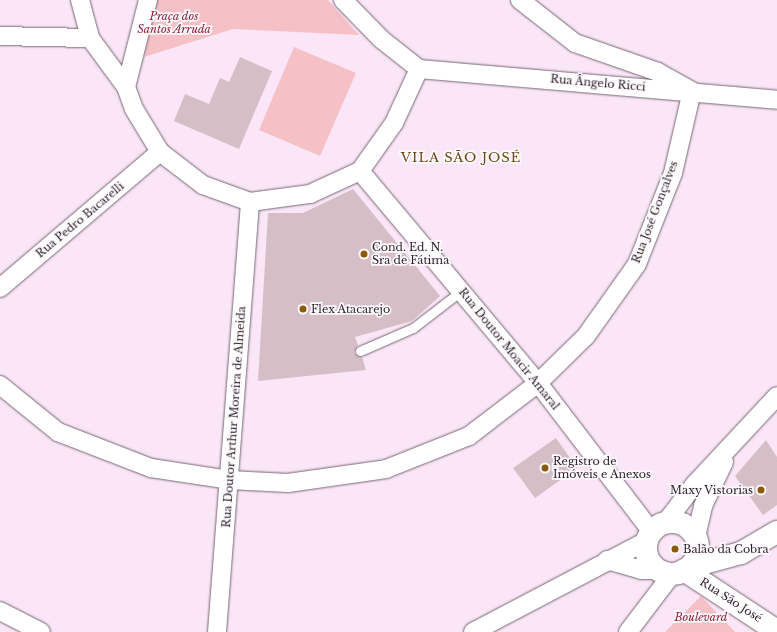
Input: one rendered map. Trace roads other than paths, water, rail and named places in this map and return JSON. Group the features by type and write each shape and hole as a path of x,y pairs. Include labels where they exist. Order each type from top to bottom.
{"street":[{"path":"80,0 90,38 126,87 134,109 160,152 203,186 250,202 310,194 360,171 394,122 419,69 381,39 343,0"},
{"path":"126,87 148,0"},
{"path":"520,0 575,43 658,72 692,91"},
{"path":"0,36 90,38"},
{"name":"Rua Ângelo Ricci","path":"419,69 692,91 777,100"},
{"name":"Rua José Gonçalves","path":"0,385 58,432 151,468 229,480 288,483 386,469 469,436 538,383 586,336 637,264 673,173 692,91"},
{"name":"Rua Pedro Bacarelli","path":"0,288 160,152"},
{"name":"Rua Doutor Moacir Amaral","path":"360,171 538,383 655,531"},
{"name":"Rua Doutor Arthur Moreira de Almeida","path":"217,632 250,202"},
{"path":"473,632 607,560 655,531 777,396"},
{"path":"628,632 677,570 697,541 703,506 735,441"},
{"path":"697,541 737,541 777,515"},
{"path":"655,531 684,524 697,541"},
{"path":"655,531 648,557 677,570"},
{"path":"607,560 641,570 677,570 741,553 777,532"},
{"name":"Rua São José","path":"677,570 714,588 777,631"},
{"path":"0,611 42,632"}],"lane":[{"path":"360,351 414,328 461,291"}],"place":[{"name":"Cond. Ed. N. Sra de Fátima","path":"364,254"},
{"name":"Flex Atacarejo","path":"303,309"},
{"name":"Registro de Imóveis e Anexos","path":"545,468"},
{"name":"Maxy Vistorias","path":"761,490"},
{"name":"Balão da Cobra","path":"675,549"}],"district":[{"name":"VILA SÃO JOSÉ","path":"461,158"}],"park label":[{"name":"Praça dos Santos Arruda","path":"174,23"},
{"name":"Boulevard","path":"701,617"}]}
